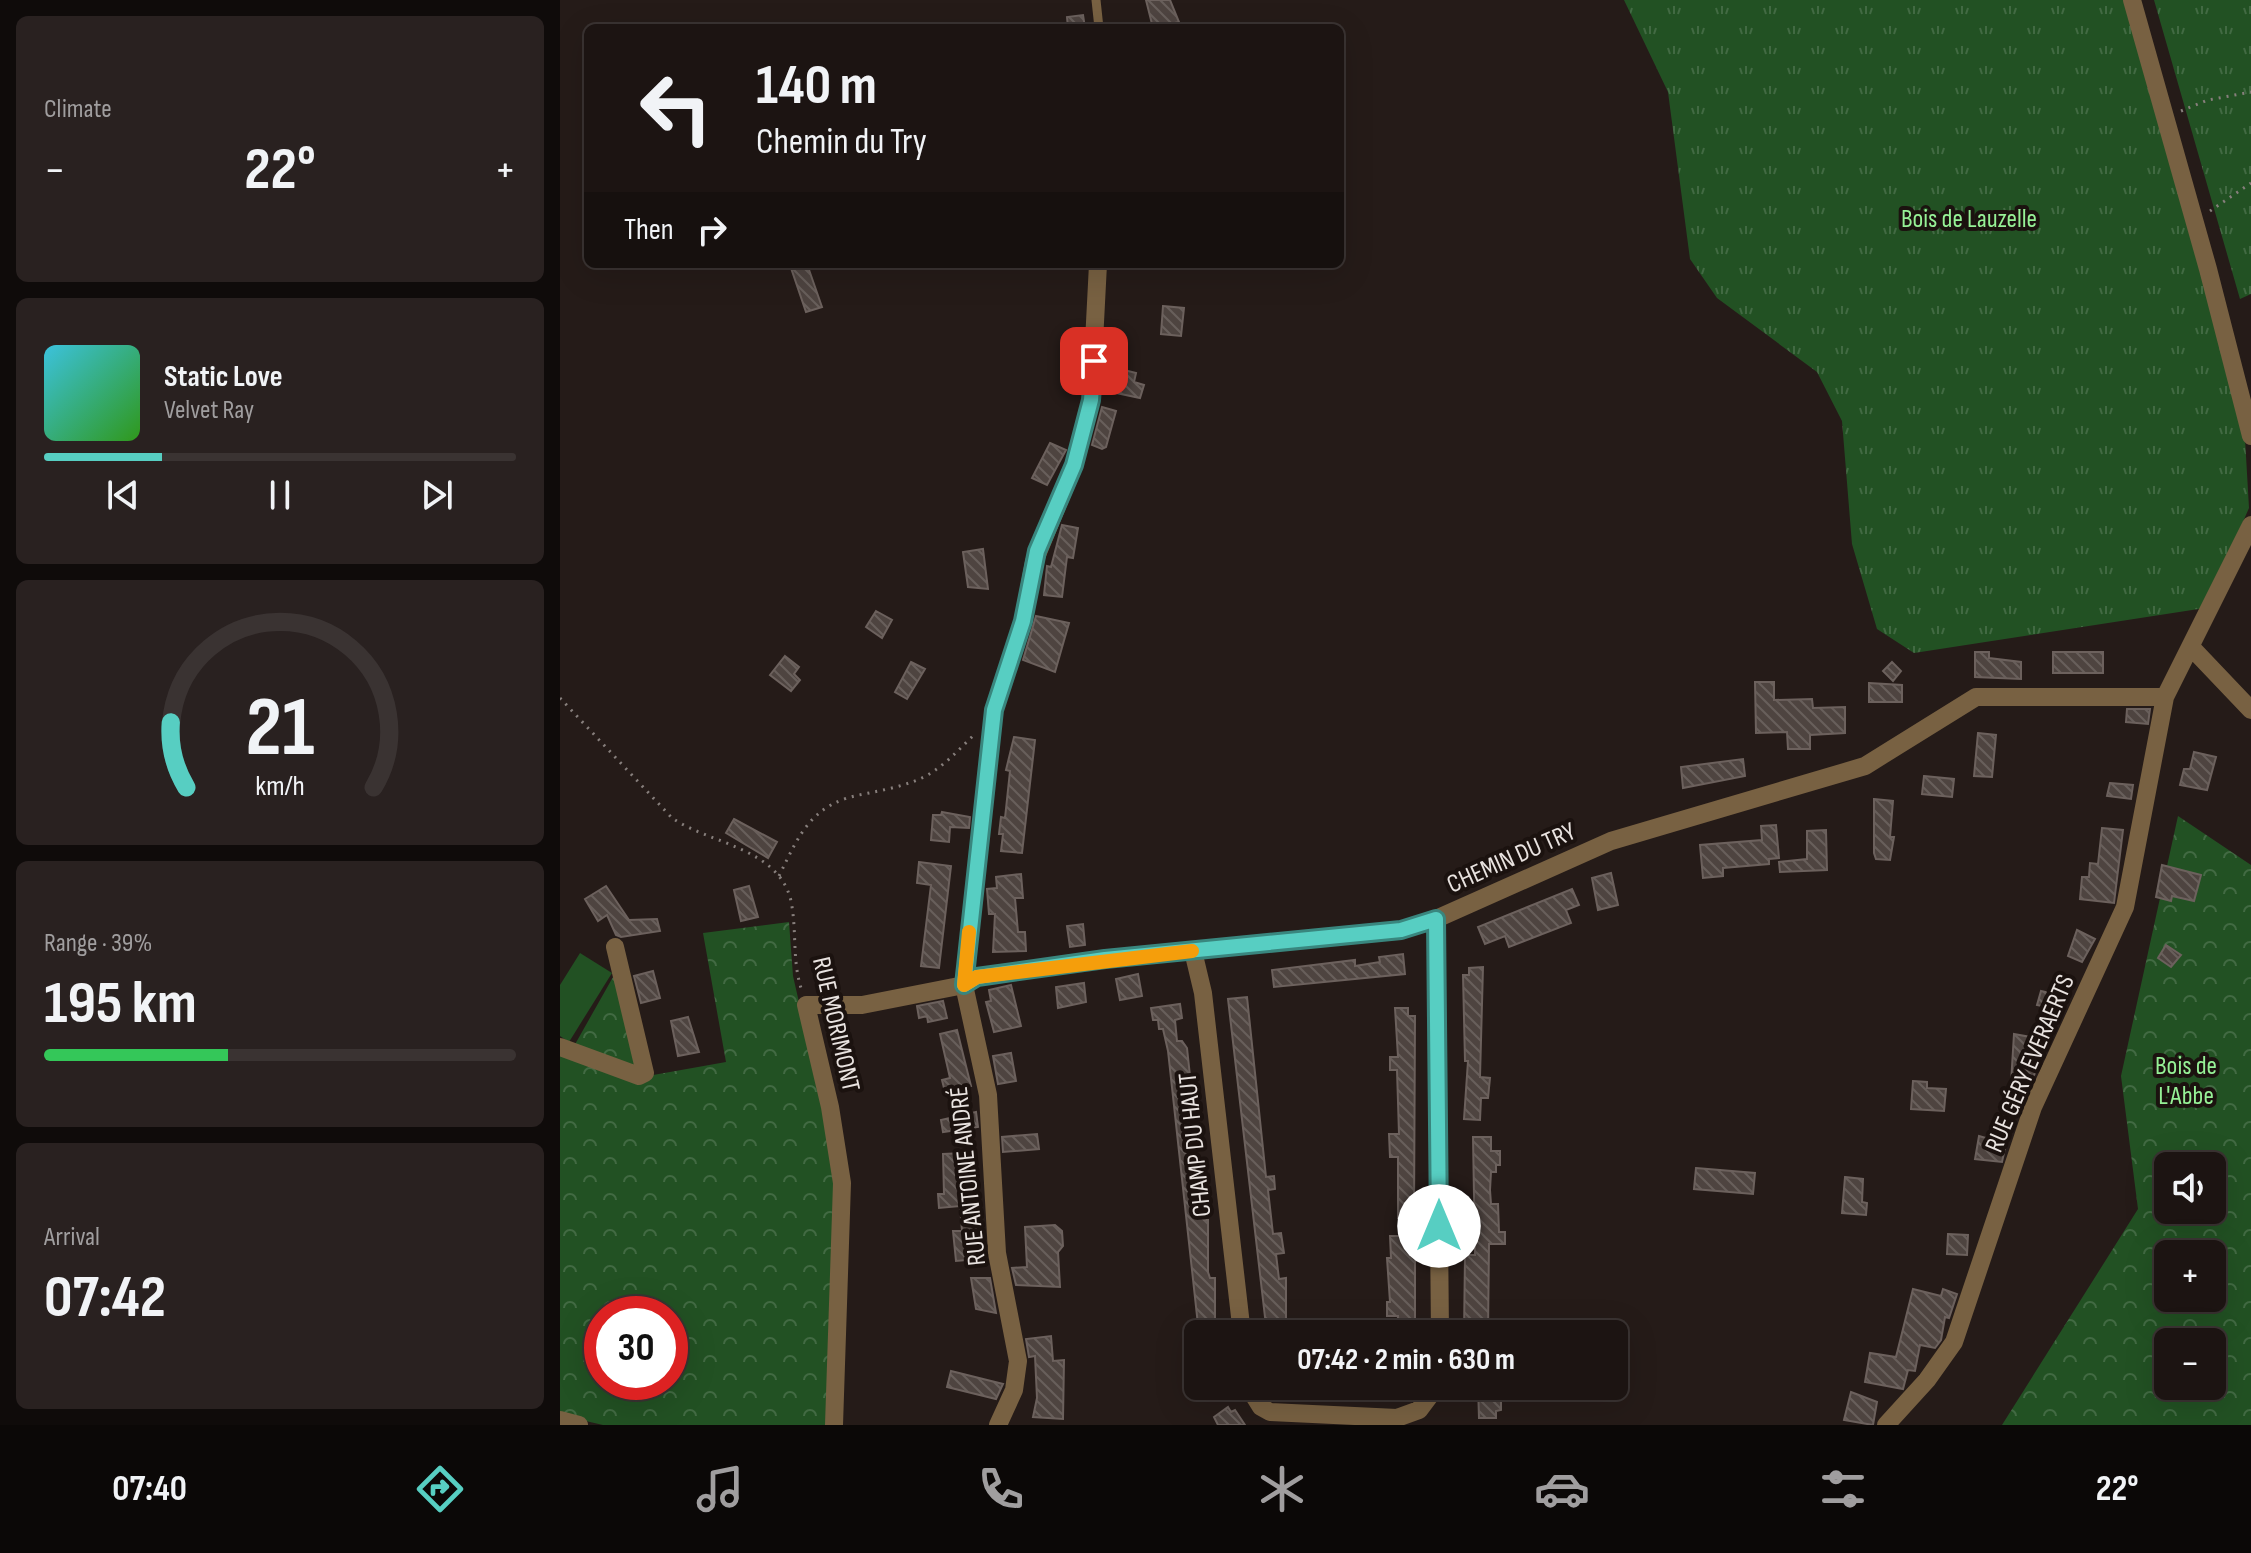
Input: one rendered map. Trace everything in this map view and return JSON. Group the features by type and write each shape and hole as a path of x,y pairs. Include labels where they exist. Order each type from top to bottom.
{"street":[{"path":"2132,0 2251,436"},
{"name":"RUE ANTOINE ANDRÉ","path":"998,1425 1014,1390 1018,1361 997,1253 988,1095 964,985 994,710 1023,621 1034,562 1074,465 1091,400 1098,268"},
{"name":"RUE GÉRY EVERAERTS","path":"1886,1425 1937,1368 1954,1342 2033,1107 2121,917 2165,697 2251,525"},
{"path":"2191,647 2251,710"},
{"name":"CHEMIN DU TRY","path":"806,1005 862,1005 964,985 977,977 1401,930 1436,919 1611,841 1865,766 1976,697 2165,697"},
{"path":"1436,919 1440,1320"},
{"path":"560,1047 639,1076 645,1073 615,947"},
{"name":"CHAMP DU HAUT","path":"1193,951 1203,993 1240,1320"},
{"name":"RUE MORIMONT","path":"806,1005 830,1107 842,1183 834,1425"},
{"path":"1257,1400 1270,1412 1397,1418 1419,1410 1426,1400"},
{"path":"560,1420 579,1425"}],"lane":[{"path":"1096,0 1099,24"}],"path":[{"path":"2165,117 2208,100 2251,92"},
{"path":"2209,212 2217,203 2251,183"},
{"path":"560,698 672,818 696,832 740,849 771,867 779,876 801,832 823,809 849,797 925,776 955,755 980,729 993,729"},
{"name":"RUE MORIMONT","path":"779,876 791,901 794,963 806,1005"}],"green space":[{"name":"Bois de Lauzelle","path":"1624,0 2132,0 2243,404 2249,508 2205,608 1914,653 1877,629 1852,544 1842,421 1817,372 1717,298 1690,259 1668,92"},
{"path":"2154,0 2251,0 2251,294 2240,299"},
{"name":"Bois de L'Abbe","path":"2178,816 2251,865 2251,1425 2002,1425 2138,1209 2121,1076"},
{"path":"789,922 793,976 834,1156 828,1425 603,1425 560,1415 560,1052 569,1055 617,970 642,1077 726,1062 703,933"},
{"path":"580,953 612,973 569,1042 560,1036 560,985"}],"building":[{"path":"1146,0 1170,0 1179,22 1152,24"},
{"path":"1083,15 1084,24 1068,24 1067,17"},
{"path":"791,268 808,268 822,307 806,312"},
{"path":"1163,306 1184,308 1181,336 1161,334"},
{"path":"1116,368 1136,373 1134,382 1144,385 1140,398 1116,393 1118,386 1113,385"},
{"path":"1102,407 1116,411 1106,447 1102,449 1092,445"},
{"path":"1050,443 1066,450 1047,485 1032,478"},
{"path":"1062,525 1078,528 1073,558 1067,557 1062,597 1044,595 1047,566 1051,567"},
{"path":"983,549 988,589 968,587 963,552"},
{"path":"876,611 892,620 882,638 866,627"},
{"path":"1036,616 1069,623 1055,672 1023,660"},
{"path":"1975,652 1989,652 1989,658 2021,662 2021,679 1975,677"},
{"path":"2053,652 2103,652 2103,673 2053,673"},
{"path":"785,656 799,667 794,674 800,680 791,691 770,675"},
{"path":"911,662 925,669 907,699 895,692"},
{"path":"1892,662 1901,671 1893,681 1883,671"},
{"path":"1755,682 1774,682 1774,700 1812,699 1813,708 1845,707 1845,733 1810,735 1810,749 1788,749 1787,732 1756,733"},
{"path":"1869,683 1902,685 1902,702 1869,702"},
{"path":"2127,709 2150,709 2148,724 2126,722"},
{"path":"1978,733 1996,735 1992,777 1974,776"},
{"path":"1014,737 1035,740 1022,853 1001,851 1003,834 999,834 1001,817 1005,818 1010,771 1006,770"},
{"path":"2194,752 2216,757 2207,790 2180,785 2184,769 2190,769"},
{"path":"1743,759 1745,776 1683,788 1681,767"},
{"path":"1924,776 1954,779 1952,797 1922,794"},
{"path":"2110,783 2133,785 2131,799 2107,796"},
{"path":"1874,799 1893,801 1890,837 1894,837 1890,860 1876,859 1874,853"},
{"path":"942,812 970,817 969,828 950,827 949,842 931,840 933,815 941,815"},
{"path":"734,819 777,842 768,858 726,833"},
{"path":"1776,825 1779,858 1769,859 1769,864 1723,868 1723,876 1703,878 1700,845 1762,840 1761,826"},
{"path":"2102,828 2123,830 2114,903 2080,899 2082,877 2089,877 2090,863 2098,864"},
{"path":"1826,830 1827,870 1780,872 1779,862 1807,859 1807,831"},
{"path":"919,862 951,866 939,968 921,966 931,885 917,883"},
{"path":"2162,865 2201,875 2194,901 2172,896 2171,901 2156,897"},
{"path":"1611,873 1618,905 1598,910 1592,878"},
{"path":"1021,874 1023,898 1015,898 1018,932 1025,932 1026,951 993,952 995,914 989,914 987,889 997,888 996,877"},
{"path":"606,886 629,920 657,919 660,931 621,937 616,935 607,915 598,921 585,899"},
{"path":"749,886 758,917 741,921 734,890"},
{"path":"1572,889 1579,905 1566,910 1571,923 1509,947 1505,936 1485,944 1478,927"},
{"path":"1083,924 1085,945 1070,947 1067,926"},
{"path":"2077,930 2095,939 2082,962 2068,956"},
{"path":"2166,945 2181,955 2171,967 2158,958"},
{"path":"1403,954 1405,974 1274,987 1272,970 1355,960 1355,966 1380,962 1379,957"},
{"path":"1483,967 1480,1077 1490,1078 1488,1098 1481,1098 1480,1120 1464,1119 1468,1061 1465,1061 1463,975 1469,975 1469,968"},
{"path":"653,971 660,998 641,1003 634,976"},
{"path":"1138,974 1142,996 1120,1000 1116,979"},
{"path":"1084,983 1086,1002 1058,1008 1056,987"},
{"path":"1011,985 1021,1026 994,1032 986,1002 991,1001 989,990"},
{"path":"2041,991 2059,995 2056,1009 2037,1005"},
{"path":"1247,997 1266,1177 1274,1176 1275,1189 1268,1190 1273,1234 1281,1233 1284,1253 1276,1254 1279,1279 1286,1278 1286,1320 1265,1320 1228,999"},
{"path":"943,1001 947,1018 928,1022 927,1016 919,1018 917,1006"},
{"path":"1180,1004 1182,1018 1175,1020 1177,1041 1182,1041 1187,1048 1190,1076 1186,1076 1195,1117 1194,1155 1197,1161 1201,1161 1201,1214 1204,1220 1208,1220 1208,1272 1210,1278 1215,1278 1215,1320 1197,1320 1168,1051 1163,1029 1159,1029 1158,1020 1153,1020 1151,1008"},
{"path":"1395,1008 1408,1008 1408,1016 1415,1016 1414,1217 1398,1218 1398,1157 1390,1157 1389,1134 1399,1134 1397,1070 1390,1070 1390,1057 1398,1057"},
{"path":"688,1017 699,1052 678,1056 671,1021"},
{"path":"957,1030 971,1086 945,1092 942,1080 950,1078 940,1034"},
{"path":"2014,1034 2036,1038 2030,1069 2036,1070 2030,1086 2011,1083"},
{"path":"1011,1053 1016,1081 998,1084 993,1056"},
{"path":"1913,1081 1927,1082 1927,1088 1946,1089 1944,1111 1911,1109"},
{"path":"976,1112 978,1127 943,1132 941,1120"},
{"path":"1037,1134 1039,1149 1003,1152 1002,1137"},
{"path":"1979,1136 2006,1144 2002,1162 1975,1159"},
{"path":"1473,1137 1491,1137 1491,1151 1500,1151 1500,1165 1496,1165 1496,1172 1491,1172 1491,1204 1498,1204 1499,1232 1505,1232 1505,1244 1489,1244 1488,1320 1464,1320 1465,1255 1475,1255"},
{"path":"964,1153 965,1192 973,1191 978,1259 956,1261 953,1231 962,1231 960,1206 939,1208 938,1194 944,1194 943,1154"},
{"path":"1696,1168 1755,1173 1753,1194 1694,1189"},
{"path":"1845,1177 1863,1179 1862,1202 1867,1203 1866,1215 1842,1213"},
{"path":"1055,1225 1062,1231 1063,1246 1058,1252 1060,1287 1016,1285 1012,1268 1027,1267 1025,1227"},
{"path":"1948,1234 1968,1235 1967,1255 1947,1254"},
{"path":"1390,1236 1408,1236 1408,1244 1415,1244 1415,1320 1398,1320 1398,1316 1387,1316 1387,1302 1390,1302 1387,1258 1391,1258"},
{"path":"971,1278 990,1278 996,1313 976,1309"},
{"path":"1913,1289 1941,1296 1943,1289 1957,1294 1949,1318 1945,1317 1941,1340 1935,1348 1920,1345 1915,1371 1908,1370 1903,1389 1865,1382 1870,1353 1896,1357"},
{"path":"1051,1336 1053,1361 1064,1360 1063,1419 1033,1417 1037,1398 1035,1356 1029,1357 1026,1339"},
{"path":"951,1371 1003,1384 996,1399 947,1387"},
{"path":"1851,1392 1877,1402 1873,1425 1844,1420"},
{"path":"1478,1400 1501,1400 1501,1410 1496,1411 1496,1418 1479,1418"},
{"path":"1228,1407 1231,1412 1235,1410 1245,1425 1218,1425 1214,1417"}],"slow traffic":[{"path":"969,932 964,985 977,977 1105,959 1192,951"}],"route":[{"path":"1094,361 1091,400 1074,465 1037,551 1023,621 994,710 964,985 977,977 1105,959 1401,930 1436,919 1439,1226"}]}
